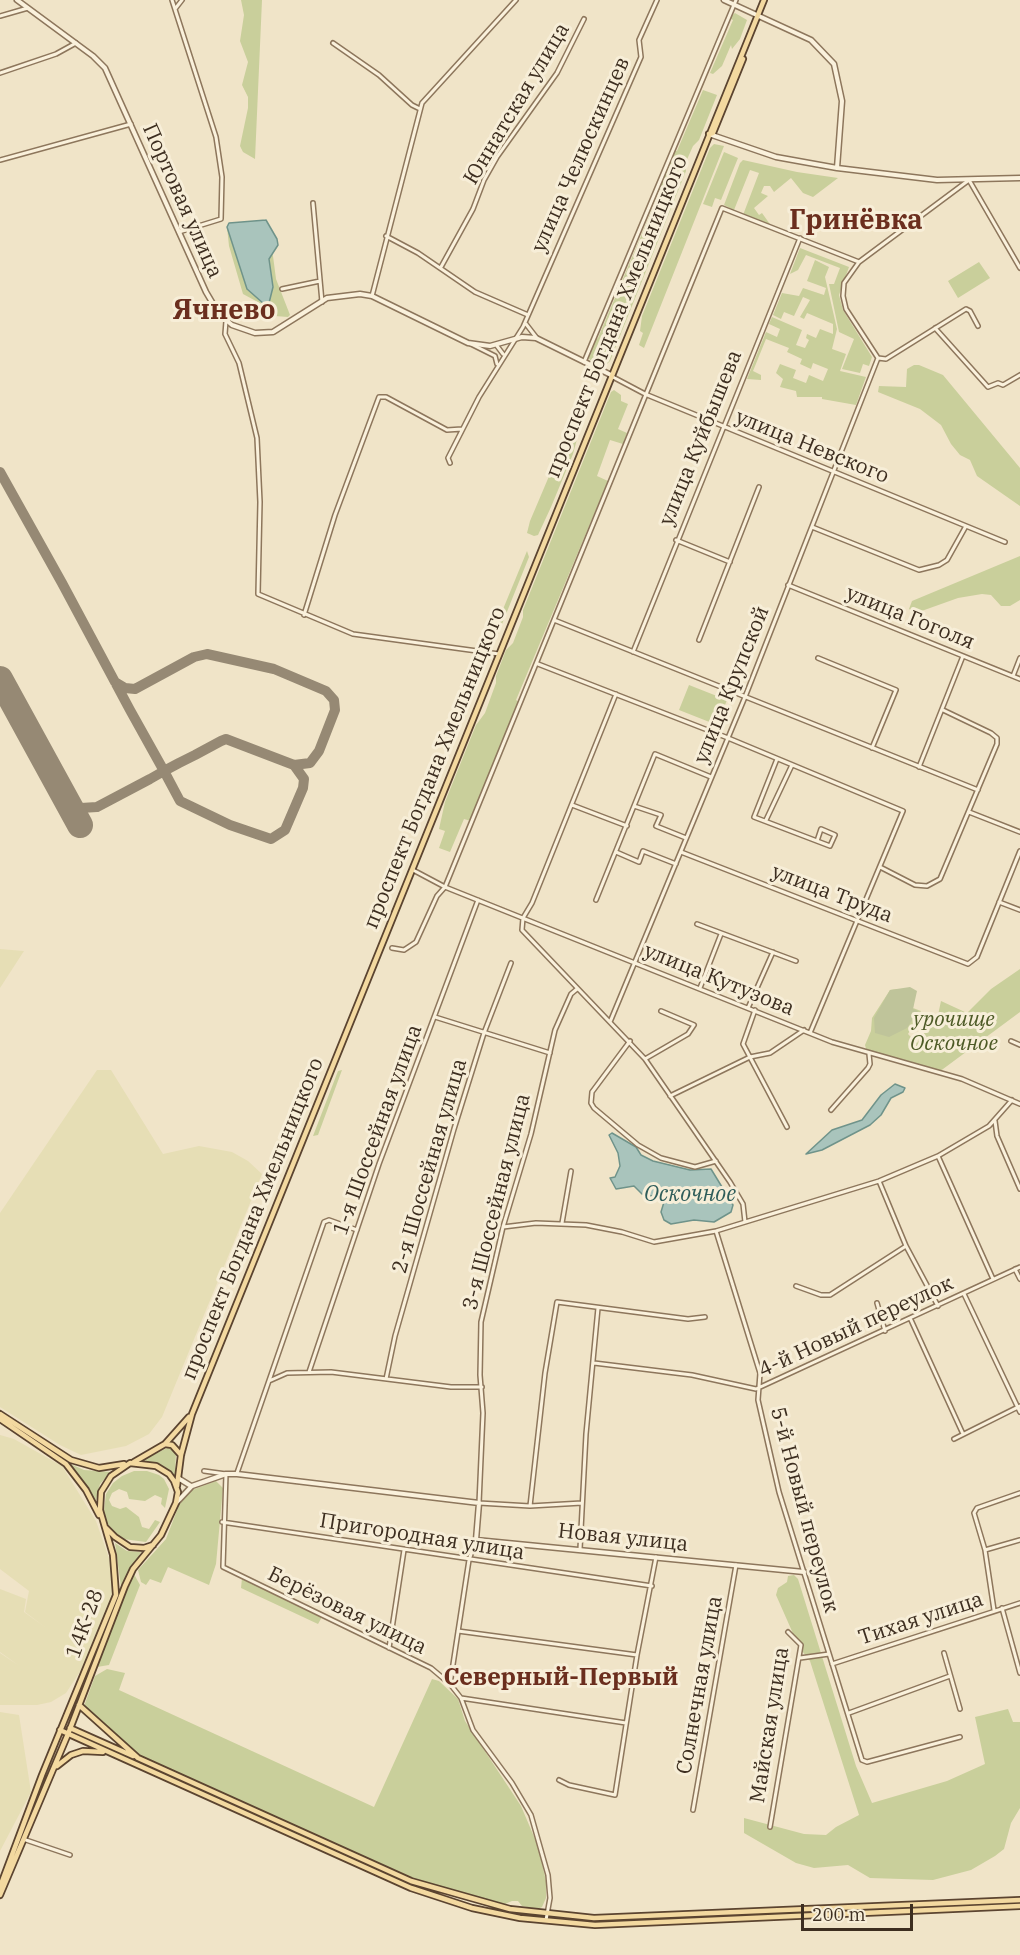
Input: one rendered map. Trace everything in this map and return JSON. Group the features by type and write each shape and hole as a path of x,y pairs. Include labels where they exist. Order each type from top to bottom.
{"main road":[{"name":"проспект Богдана Хмельницкого","path":"178,1478 181,1455 192,1414 764,0"},
{"path":"0,1413 71,1460 88,1466 104,1467 132,1462 163,1469 177,1486"},
{"name":"проспект Богдана Хмельницкого","path":"132,1462 165,1444 192,1414"},
{"path":"0,1419 66,1464 86,1490 102,1522 111,1534 126,1545 139,1548 154,1544 167,1526 176,1503 178,1478"},
{"path":"165,1444 172,1445 181,1455"},
{"path":"102,1522 99,1504 104,1486 114,1473 132,1462"},
{"name":"14К-28","path":"0,1887 61,1727 117,1595 113,1555 102,1522"},
{"name":"14К-28","path":"0,1895 69,1731 125,1586 133,1569 154,1544"},
{"path":"79,1706 138,1758"},
{"path":"61,1727 411,1888 472,1908 545,1922 595,1925 1020,1906"},
{"path":"69,1731 138,1758 411,1881 510,1909 594,1918 1020,1900"},
{"path":"52,1771 61,1761 82,1751 96,1750 132,1761"}],"street":[{"name":"Портовая улица","path":"17,0 76,43 105,68 177,232 206,292 226,321 225,334 239,363 257,438 260,502 258,594 304,615"},
{"path":"172,0 222,162 223,215 219,221 177,232"},
{"path":"174,9 182,0"},
{"path":"372,296 420,109 516,0"},
{"name":"улица Челюскинцев","path":"497,366 528,315 642,54 639,40 657,0"},
{"path":"724,0 735,2 811,40 834,64 842,101 837,168"},
{"path":"584,362 735,2"},
{"path":"0,16 28,8"},
{"name":"Юннатская улица","path":"441,267 469,218 484,180 497,157 557,73 584,19"},
{"path":"0,74 56,54 76,43"},
{"path":"333,43 380,75 412,105 420,109"},
{"path":"0,160 131,124"},
{"path":"709,134 776,157 837,168 937,180 1020,178"},
{"path":"969,180 859,262 844,283 843,296 846,309 878,358 886,359 966,309 970,311 978,326"},
{"path":"969,180 1020,268"},
{"path":"313,203 322,302"},
{"path":"392,948 404,950 416,942 437,896 445,887 538,664 645,394 722,208 859,262"},
{"path":"386,236 441,267 475,292 528,315"},
{"name":"улица Куйбышева","path":"633,652 676,540 800,238"},
{"path":"282,288 320,281"},
{"path":"226,321 247,332 273,332 322,302 346,294 372,296 495,356 497,366 448,458 450,463"},
{"path":"524,324 536,338 611,375"},
{"path":"524,324 526,336"},
{"path":"935,328 988,387 998,383 1003,385 1020,375"},
{"path":"468,343 497,346 526,336 536,338"},
{"path":"497,346 504,355"},
{"name":"улица Крупской","path":"610,1022 745,697 878,358"},
{"name":"улица Невского","path":"611,375 645,394 1005,542"},
{"path":"463,428 453,432 447,430 386,397 379,397 338,506 304,615 353,634 499,654"},
{"path":"699,640 759,487"},
{"path":"812,527 919,570 939,565 947,560 966,526"},
{"path":"676,540 730,562"},
{"name":"улица Гоголя","path":"788,585 1020,679"},
{"path":"554,620 978,790"},
{"path":"919,767 963,656"},
{"path":"818,658 896,690 872,748"},
{"path":"1013,676 1020,658"},
{"path":"538,664 728,738 903,811 810,1033"},
{"path":"616,694 532,903 523,918 522,930 526,938 630,1041 645,1059 743,1203 745,1222"},
{"path":"880,867 915,885 934,884 945,874 997,738 943,710"},
{"path":"596,900 655,754 711,777"},
{"path":"777,759 754,817 766,821 816,841 830,846 835,835 821,829 816,841"},
{"path":"766,821 792,765"},
{"path":"572,805 627,826"},
{"path":"634,806 661,815 656,826 686,838"},
{"path":"969,812 1020,832"},
{"path":"1020,851 999,902 1020,910"},
{"path":"616,852 639,862 643,852 676,864"},
{"name":"улица Труда","path":"681,852 965,964 972,963 977,957 999,902"},
{"name":"улица Кутузова","path":"411,870 445,887 810,1033 869,1053 962,1079 1020,1104"},
{"name":"1-я Шоссейная улица","path":"309,1372 357,1230 478,900"},
{"path":"697,924 796,961"},
{"path":"700,988 722,933"},
{"path":"748,1008 773,952"},
{"name":"2-я Шоссейная улица","path":"386,1379 388,1362 433,1202 484,1033 511,963"},
{"name":"3-я Шоссейная улица","path":"479,1503 481,1323 502,1227 531,1134 550,1053 562,1013 577,988"},
{"path":"755,1010 743,1044 787,1127"},
{"path":"645,1059 688,1034 694,1025 661,1011"},
{"path":"435,1017 550,1053"},
{"path":"670,1096 750,1057 770,1053 804,1030"},
{"path":"630,1041 592,1092 591,1103 594,1108 638,1145 661,1158 695,1167 716,1161"},
{"path":"1011,1041 1020,1045"},
{"path":"831,1110 870,1064 869,1053"},
{"path":"502,1227 511,1224 562,1223 611,1229 654,1242 716,1231 879,1181 938,1156 995,1121 1012,1100"},
{"path":"995,1121 997,1136 1020,1189"},
{"path":"938,1156 993,1279"},
{"path":"562,1223 571,1171"},
{"path":"879,1181 906,1246 938,1306"},
{"path":"237,1474 324,1222 329,1220 357,1230"},
{"name":"5-й Новый переулок","path":"716,1231 760,1373 758,1400 767,1449 864,1762 960,1737"},
{"path":"796,1286 821,1295 830,1295 906,1246"},
{"name":"4-й Новый переулок","path":"594,1363 692,1375 752,1390 911,1320 1020,1267"},
{"path":"1015,1269 1020,1279"},
{"path":"964,1294 1020,1412"},
{"path":"530,1506 555,1304 561,1301 688,1319 705,1317"},
{"path":"877,1303 885,1331"},
{"path":"580,1549 598,1308"},
{"path":"911,1320 963,1434"},
{"path":"268,1382 280,1375 309,1372 451,1387 482,1387"},
{"path":"954,1438 1019,1406"},
{"path":"204,1472 226,1474 222,1522"},
{"name":"Новая улица","path":"176,1503 192,1486 226,1474 237,1474 479,1503 530,1506 582,1503"},
{"path":"178,1478 192,1486"},
{"path":"994,1610 985,1550 975,1514 977,1508 1020,1493"},
{"path":"450,1684 469,1560 476,1540 479,1503"},
{"name":"Пригородная улица","path":"222,1522 652,1586"},
{"name":"Берёзовая улица","path":"222,1522 222,1567 431,1668 450,1684 460,1698 473,1730 512,1783 531,1815 548,1875 550,1894 545,1922"},
{"name":"Новая улица","path":"476,1540 804,1572"},
{"path":"985,1550 1020,1540"},
{"path":"389,1648 404,1550"},
{"path":"559,1780 570,1785 615,1795 637,1655 657,1557"},
{"name":"Солнечная улица","path":"693,1810 736,1565"},
{"name":"Тихая улица","path":"832,1664 1020,1603"},
{"path":"1002,1608 1020,1671"},
{"path":"458,1631 637,1655"},
{"name":"Майская улица","path":"770,1827 800,1658 800,1641 788,1632"},
{"path":"944,1653 960,1709"},
{"path":"800,1658 829,1654"},
{"path":"849,1713 950,1676"},
{"path":"460,1698 626,1723"},
{"path":"26,1840 70,1855"}],"shaded area":[{"path":"0,949 24,951 0,988"},
{"path":"97,1070 111,1070 163,1154 199,1146 232,1152 248,1161 262,1174 162,1417 149,1434 126,1446 81,1455 60,1445 0,1407 0,1213"},
{"path":"0,1435 14,1439 62,1466 96,1521 110,1561 113,1592 108,1612 87,1661 66,1693 51,1702 37,1705 0,1705 0,1653 18,1665 0,1652 0,1589 26,1599 24,1612 45,1627 25,1612 29,1591 0,1569"},
{"path":"0,1712 19,1715 31,1792 0,1851"}],"green space":[{"path":"241,0 262,0 255,159 243,152 240,146 248,108 248,97 242,85 248,62 240,41 244,15"},
{"path":"735,13 747,20 740,39 732,49 731,45 722,66 713,74 710,73 733,20 729,18"},
{"path":"703,90 717,95 699,140 693,146 685,164 686,171 610,361 604,367 595,364 587,357 594,340 598,338 660,191 658,188 674,150 677,151"},
{"path":"714,144 724,146 644,348 639,345 643,333 640,331 642,316 710,148"},
{"path":"724,152 738,158 721,200 715,198 712,207 703,204"},
{"path":"743,160 838,178 813,197 803,193 791,178 774,192 770,186 764,186 761,193 768,196 754,208 759,215 762,213 772,227 743,215 759,173 750,170 734,210 724,205"},
{"path":"227,227 247,289 264,302 273,287 269,259 272,253 276,279 290,315 288,317 275,316 267,307 243,294 229,246"},
{"path":"800,248 849,267 839,295 843,310 872,357 869,366 863,364 860,373 842,369 854,339 839,332 829,284 834,284 840,268 806,255 798,270 790,274"},
{"path":"815,260 829,267 825,277 837,329 832,349 846,354 840,371 866,377 856,405 822,399 822,397 797,397 796,391 780,387 783,379 776,373 780,364 796,370 793,378 806,383 809,375 823,381 828,369 813,363 811,369 800,364 802,359 787,352 789,348 766,339 753,371 761,375 761,380 747,379 766,332 777,337 780,329 769,324 772,317 802,330 796,345 805,348 809,340 806,338 807,334 816,338 820,329 833,334 833,324 807,313 804,319 800,317 810,300 803,297 794,316 784,312 781,319 773,315 782,293 799,296 803,288 824,295 826,288 807,281"},
{"path":"979,262 990,278 958,298 948,281"},
{"path":"914,365 943,375 1020,468 1020,506 977,476 970,460 960,455 941,425 920,409 878,392 879,386 906,387 907,369"},
{"path":"614,390 621,395 621,401 628,404 618,429 627,433 623,444 610,440 597,476 608,481 516,700 519,702 471,821 464,819 450,852 439,848 445,831 439,829 445,802 476,725 485,713 506,650 513,643 523,617 523,610 611,392"},
{"path":"578,408 580,416 583,417 573,454 538,535 534,536 527,533 530,521"},
{"path":"527,551 529,557 494,644 487,648"},
{"path":"1020,556 1020,600 1010,606 1001,606 991,595 982,594 958,598 916,613 909,609 912,601"},
{"path":"689,685 727,700 717,725 679,710"},
{"name":"урочище Оскочное","path":"1020,969 1020,1012 939,1072 867,1052 865,1045 871,1031 872,1018 890,990 898,989 914,1000 913,1008 921,1011 908,1034 917,1043 938,1015 941,1001 967,1013 991,989"},
{"path":"910,987 917,991 913,1009 918,1011 907,1028 889,1037 875,1033 874,1018 890,990"},
{"path":"342,1070 318,1135 313,1136 338,1071"},
{"path":"169,1447 176,1452 175,1475 161,1465 143,1460"},
{"path":"68,1463 84,1470 111,1472 100,1484 95,1503"},
{"path":"134,1471 147,1471 159,1475 169,1489 165,1508 161,1504 162,1498 155,1495 145,1501 129,1499 127,1492 119,1489 112,1493 109,1500 112,1506 120,1509 126,1507 139,1517 142,1527 149,1529 155,1520 160,1522 146,1542 123,1539 105,1520 106,1494 113,1483"},
{"path":"216,1481 223,1488 216,1564 209,1585 168,1567 161,1583 150,1579 146,1585 141,1582 138,1570 166,1539 181,1500 192,1490"},
{"path":"115,1543 127,1551 141,1552 121,1587"},
{"path":"134,1574 140,1585 109,1665 97,1667 96,1665"},
{"path":"794,1575 798,1579 856,1766 872,1803 947,1781 985,1764 975,1717 1008,1709 1013,1722 1020,1722 1020,1808 1011,1823 1004,1849 995,1856 971,1870 933,1880 870,1878 848,1865 814,1868 796,1863 744,1833 744,1818 804,1834 826,1835 859,1815 810,1661 799,1647 776,1595 778,1588 787,1582 788,1576"},
{"path":"242,1578 322,1617 318,1624 241,1588"},
{"path":"107,1669 125,1673 119,1690 374,1807 432,1679 439,1681 458,1699 465,1721 521,1806 538,1846 546,1881 546,1898 542,1907 538,1909 522,1906 518,1901 505,1904 408,1878 137,1755 84,1706 95,1676"}],"water":[{"path":"266,220 278,245 269,259 273,287 269,303 264,304 247,289 227,227 229,223"},
{"path":"895,1084 905,1088 903,1092 891,1098 881,1115 870,1125 822,1150 806,1154 832,1130 862,1120 881,1095"},
{"name":"Оскочное","path":"612,1133 636,1147 641,1155 653,1161 690,1170 711,1169 733,1205 731,1212 714,1222 694,1220 671,1224 664,1220 661,1212 664,1202 662,1198 642,1194 634,1186 616,1189 610,1178 615,1177 620,1166 618,1153 609,1135"}],"taxiway":[{"path":"0,472 62,583 130,710 164,771 180,801 230,825 271,839 285,830 303,788 304,779 294,765 226,739 179,763 164,771 150,779 97,807 81,808 64,796"},
{"path":"115,682 125,688 135,689 194,657 207,654 274,669 326,691 334,700 335,710 319,751 310,763 294,765"}],"runway":[{"path":"0,679 80,825"}],"district":[{"name":"Гринёвка","path":"856,221"},
{"name":"Ячнево","path":"224,311"},
{"name":"Северный-Первый","path":"561,1678"}]}
